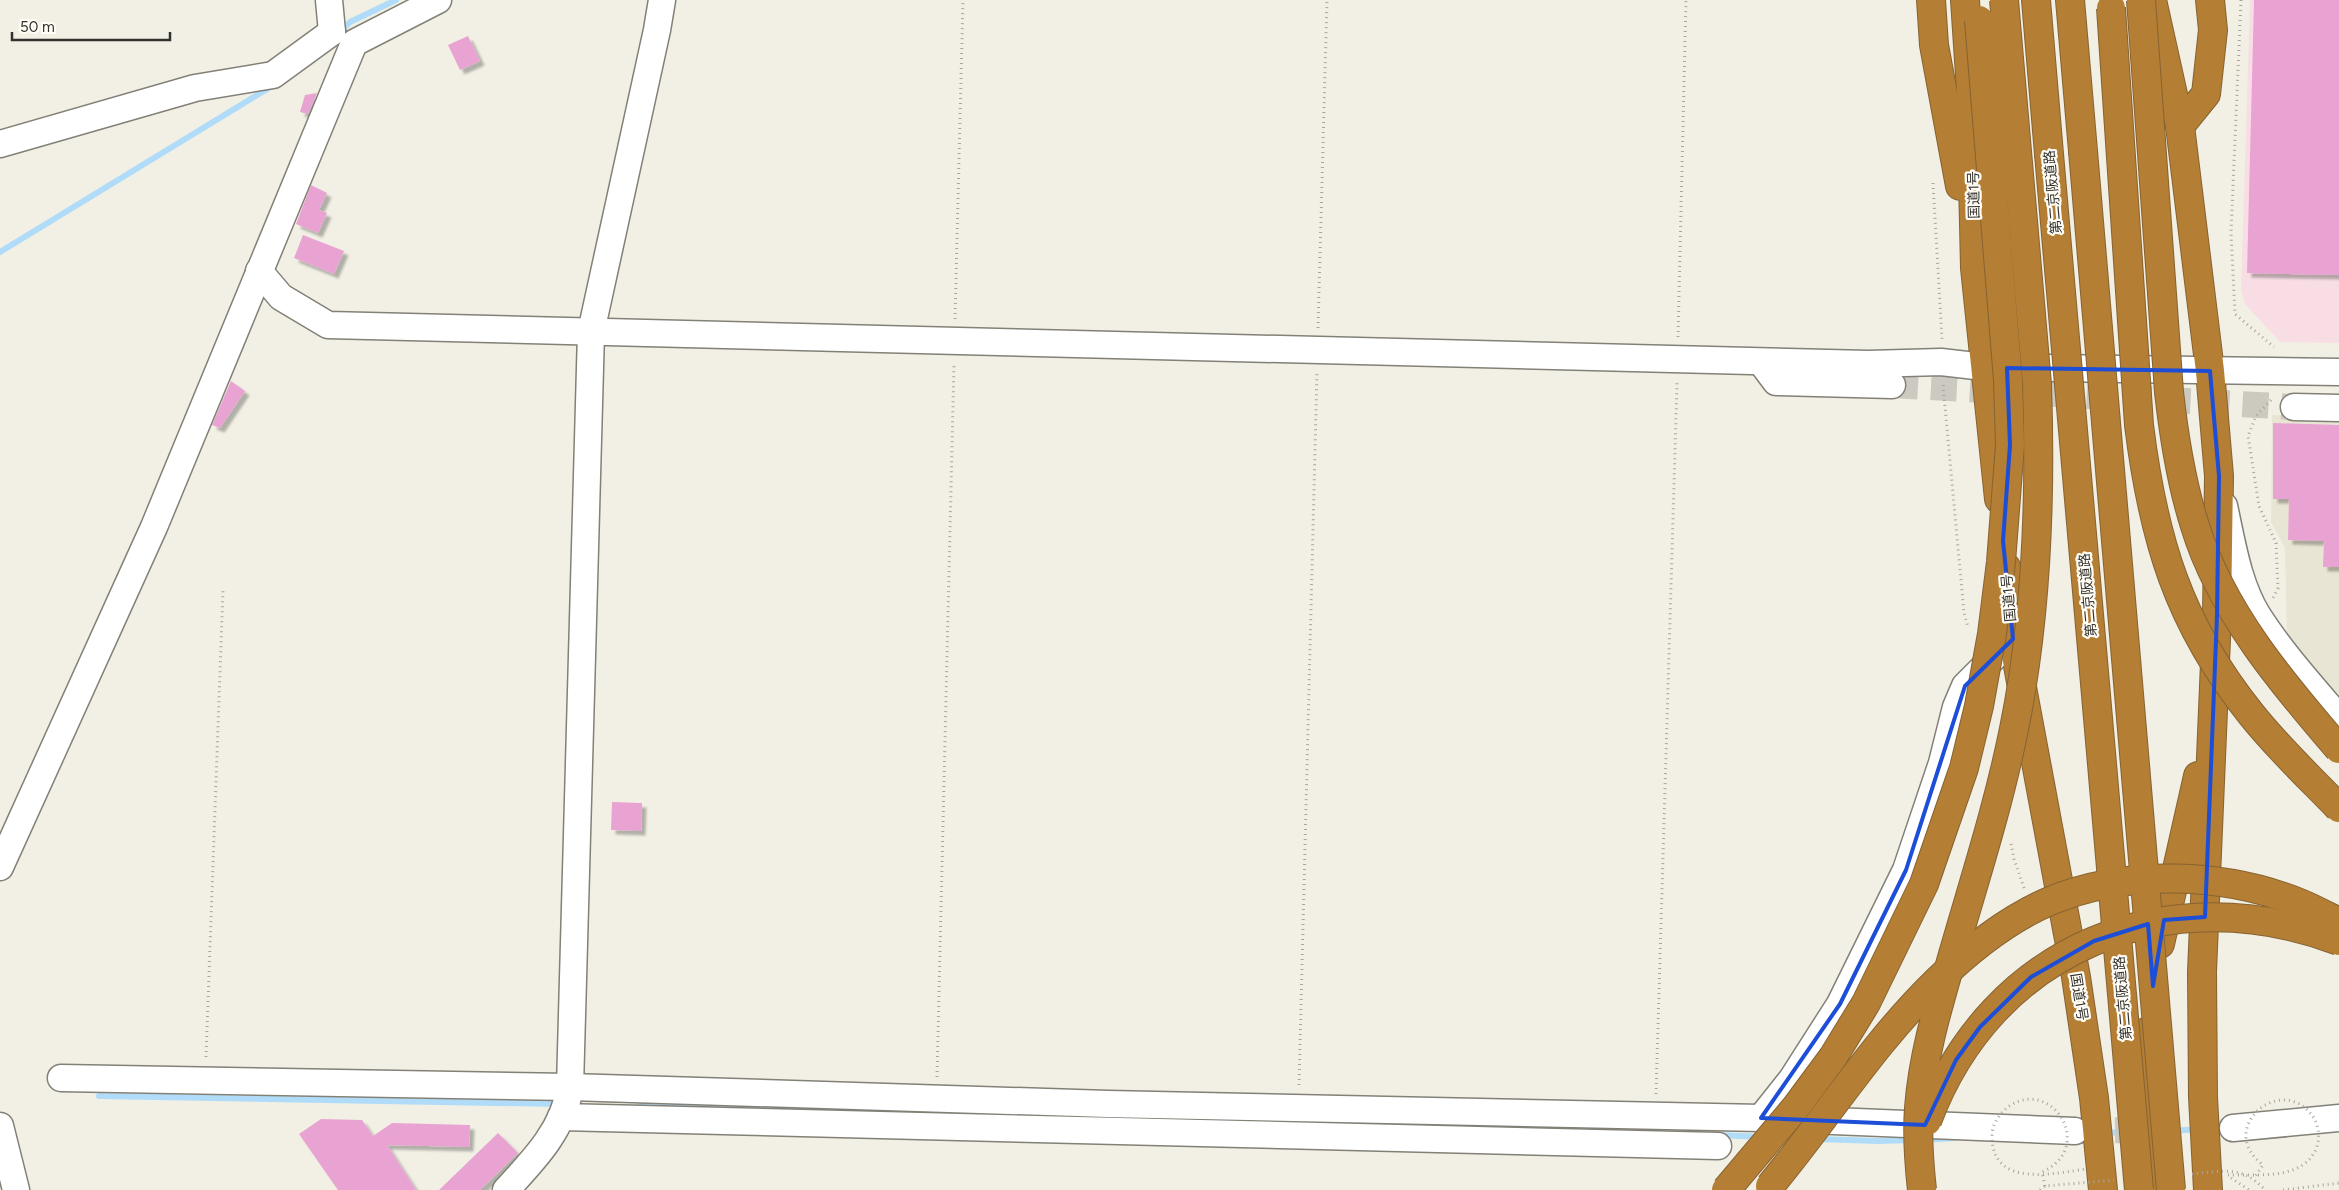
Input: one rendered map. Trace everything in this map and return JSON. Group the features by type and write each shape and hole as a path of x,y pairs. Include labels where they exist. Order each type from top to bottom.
{"highway":[{"path":"1931,0 1934,45 1976,268"},
{"name":"国道1号","path":"1965,0 1971,91 1976,268 1984,367 2013,639 2076,977 2094,1098 2095,1179"},
{"path":"1726,1190 1796,1108 1833,1056 1866,1002 1924,884 1962,776 1979,706 1992,634 2001,562 2010,445 2008,380 1978,0"},
{"path":"1922,1190 1919,1163 1919,1109 1924,1066 1934,1021 1983,850 2014,729 2027,652 2038,512 2040,446 2037,384 2004,0"},
{"name":"第二京阪道路","path":"2036,0 2139,1190"},
{"path":"2070,0 2171,1190"},
{"path":"2110,0 2139,425 2145,476 2154,520 2167,566 2182,605 2225,679 2267,733 2339,808"},
{"path":"2142,0 2169,392 2175,445 2184,487 2195,528 2210,566 2232,609 2268,660 2339,749"},
{"path":"2152,0 2180,126 2210,372 2218,476 2218,615 2202,972 2203,1097 2218,1183"},
{"path":"2180,126 2206,94 2213,30 2210,0"},
{"path":"2155,1190 2146,1086 2148,1026 2159,947 2189,816 2214,691"},
{"path":"1766,1190 1805,1144 1900,1022 1936,982 1979,945 2017,919 2050,901 2090,888 2132,881 2180,879 2255,889 2301,904 2339,922"},
{"path":"1909,1190 1923,1130 1937,1094 1956,1060 1980,1027 2005,1000 2031,978 2060,958 2094,941 2132,928 2161,920 2195,917 2231,916 2274,922 2339,941"}],"street":[{"path":"0,867 154,527 259,271 343,37 329,0"},
{"path":"0,144 195,88 273,75 343,37 438,0"},
{"path":"506,1190 550,1138 566,1102 591,332 662,0"},
{"path":"259,271 281,297 328,325 1761,362 1868,364 1941,362 1984,367 2210,372 2339,372"},
{"path":"1761,362 1776,382 1892,385"},
{"path":"2284,402 2339,408"},
{"path":"2218,476 2230,536 2242,580 2258,615 2339,718"},
{"path":"1761,1118 1792,1079 1840,1004 1906,870 1942,763 1956,707 1965,686 2013,639"},
{"path":"61,1078 206,1080 938,1126 1718,1146"},
{"path":"566,1102 938,1098 1658,1117 1761,1118 2075,1131"},
{"path":"938,1098 938,1126"},
{"path":"1297,1135 1299,1108"},
{"path":"1658,1117 1658,1144"},
{"path":"2233,1128 2339,1118"},
{"path":"0,1126 16,1190"}],"path":[{"path":"938,1098 963,0"},
{"path":"1299,1108 1326,0"},
{"path":"1658,1117 1686,0"},
{"path":"2241,0 2230,233 2235,314 2279,351"},
{"path":"2258,615 2271,602 2278,588 2276,542 2259,506 2248,436 2256,416 2284,402"},
{"path":"206,1080 223,590"},
{"path":"2045,1186 2044,1179 2042,1172 2054,1167 2062,1157 2067,1146 2068,1134 2065,1122 2058,1112 2048,1104 2036,1100 2024,1100 2012,1104 2002,1111 1995,1122 1992,1134 1993,1147 1998,1158 2007,1168 2018,1174 2031,1176 2040,1174 2050,1173 2078,1170 2095,1179"},
{"path":"2218,1183 2255,1174 2264,1174 2283,1173 2305,1165 2315,1151 2319,1134 2313,1117 2301,1105 2290,1100 2272,1102 2256,1111 2249,1121 2246,1133 2247,1145 2252,1156 2263,1165 2258,1172 2254,1178"},
{"path":"2283,1190 2339,1182"},
{"path":"2218,1183 2250,1190"}],"highlighted area":[{"path":"2007,368 2210,371 2219,476 2217,615 2205,917 2164,920 2153,986 2148,924 2094,941 2031,977 1980,1027 1956,1060 1925,1125 1761,1118 1840,1004 1906,870 1965,686 2013,639 2003,541 2010,445"}],"shaded area":[{"path":"2250,0 2339,0 2339,343 2280,342 2245,304 2241,290"},
{"path":"2272,415 2339,416 2339,702 2287,641 2285,548 2271,522"}],"building":[{"path":"2254,0 2339,0 2339,275 2247,273"},
{"path":"468,36 480,61 460,70 448,45"},
{"path":"317,93 308,114 300,112 305,95"},
{"path":"311,185 327,193 319,210 327,213 318,233 296,224"},
{"path":"303,235 344,251 334,274 294,258"},
{"path":"231,381 245,391 220,428 212,425"},
{"path":"2273,423 2339,425 2339,567 2323,567 2324,541 2288,540 2289,499 2273,499"},
{"path":"612,802 642,803 641,831 611,830"},
{"path":"321,1119 362,1120 373,1136 392,1123 470,1125 469,1147 387,1145 416,1190 338,1190 299,1134"},
{"path":"498,1133 518,1153 480,1190 439,1190"}],"waterway":[{"path":"340,32 350,22 396,0"},
{"path":"0,252 272,86"},
{"path":"99,1096 560,1104"},
{"path":"640,1106 930,1111"},
{"path":"1477,1125 1607,1130"},
{"path":"2172,1131 2199,1129"},
{"path":"2104,1133 2127,1132"},
{"path":"1717,1135 1762,1137"},
{"path":"1924,1140 1954,1138"},
{"path":"1817,1139 1912,1140"}],"tunnel":[{"path":"1892,385 2294,407"},
{"path":"2076,1131 2227,1128"}]}
